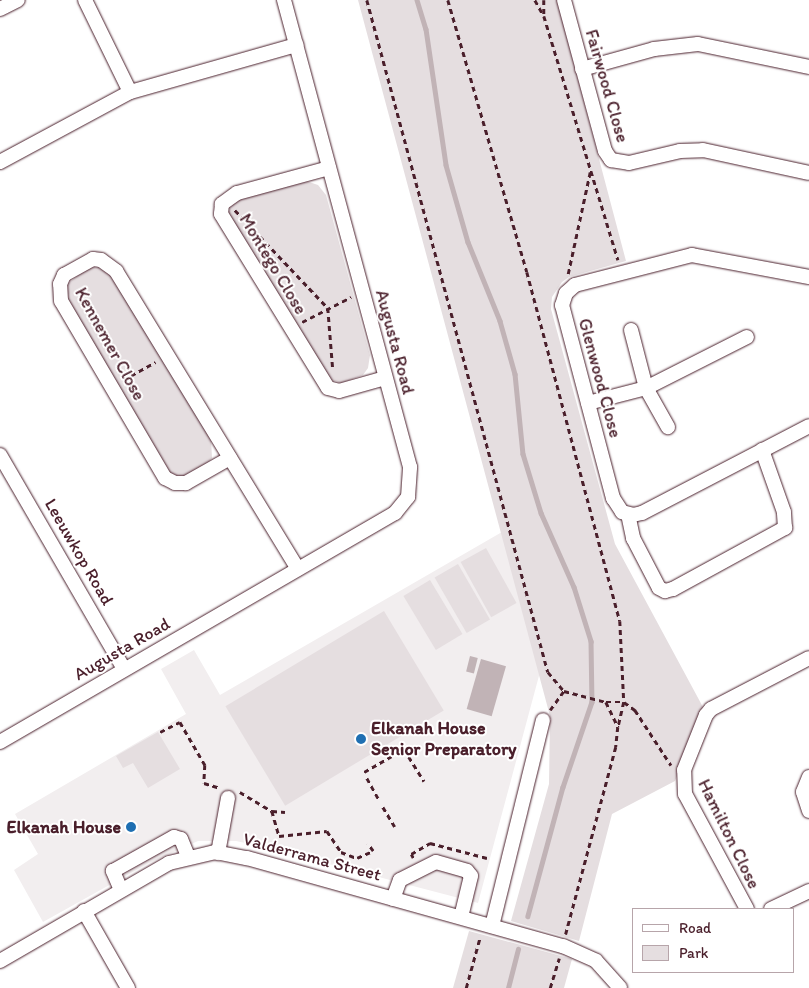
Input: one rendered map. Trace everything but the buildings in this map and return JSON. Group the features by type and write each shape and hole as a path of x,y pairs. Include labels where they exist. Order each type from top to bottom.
{"street":[{"path":"0,9 18,0"},
{"path":"85,0 130,92"},
{"name":"Augusta Road","path":"0,742 395,512 406,503 411,477 284,0"},
{"name":"Fairwood Close","path":"564,0 605,151 617,162 703,150 809,174"},
{"path":"582,68 654,49 698,44 809,67"},
{"path":"0,162 130,92 296,45"},
{"name":"Montego Close","path":"329,168 237,193 226,200 220,208 225,223 322,382 333,391"},
{"path":"570,288 622,272 692,255 809,277"},
{"name":"Kennemer Close","path":"230,458 186,483 169,481 161,472 61,301 60,281 70,270 94,259 111,266 230,458 298,569"},
{"name":"Glenwood Close","path":"570,288 563,299 562,312 615,504 628,514"},
{"path":"632,330 646,388 668,427"},
{"path":"588,403 646,388 746,337"},
{"path":"333,391 385,378"},
{"path":"762,450 784,512 784,528 673,589 665,591 659,588 633,538 628,514 642,513 762,450 809,426"},
{"name":"Leeuwkop Road","path":"0,455 124,669"},
{"name":"Hamilton Close","path":"746,908 685,794 684,770 706,715 711,710 809,658"},
{"path":"487,924 543,720"},
{"path":"809,777 803,792 809,811"},
{"path":"218,853 227,792"},
{"path":"121,890 114,871 174,837 181,839 188,856"},
{"name":"Valderrama Street","path":"0,961 169,863 188,856 218,853 487,924 562,946 596,961 620,988"},
{"path":"393,899 400,880 436,862 467,871 470,876 461,917"},
{"path":"773,908 809,891"},
{"path":"84,911 128,988"}],"path":[{"path":"366,0 544,660 553,682 564,691 606,702 624,702 635,710 671,765 684,770"},
{"path":"448,0 527,272 620,621 624,702 618,727 616,747 550,988"},
{"path":"535,0 544,16 622,272"},
{"path":"544,0 544,16"},
{"path":"570,288 568,271 590,170"},
{"path":"226,200 328,308 333,391"},
{"path":"290,329 362,292"},
{"path":"110,386 167,356"},
{"path":"543,720 564,691"},
{"path":"606,702 618,727"},
{"path":"160,732 180,722 205,765 204,783 227,792 247,794 272,811 286,812"},
{"path":"364,772 404,749 424,781"},
{"path":"367,778 380,801"},
{"path":"384,807 396,827"},
{"path":"272,811 279,836 327,830 340,852 357,858 373,852 368,844"},
{"path":"466,988 487,924"}],"shaded area":[{"name":"Elkanah House Senior Preparatory","path":"502,532 540,672 478,903 264,847 236,841 198,841 149,863 43,922 14,870 38,854 15,814 186,714 161,669 194,650 220,695"},
{"path":"470,656 478,658 474,673 466,672"},
{"path":"481,659 506,666 492,716 467,709"}],"green space":[{"path":"358,0 557,0 626,261 569,277 562,282 552,297 551,309 615,544 704,709 675,781 612,814 579,941 511,921 549,784 550,716"},
{"path":"306,181 318,185 326,195 370,355 368,368 363,375 342,383 331,380 228,214 232,203 237,200"},
{"path":"89,267 99,268 110,275 211,438 212,458 207,464 184,477 171,474 69,302 67,284"},
{"path":"486,548 517,603 491,617 461,562"},
{"path":"458,564 490,619 467,633 435,578"},
{"path":"430,580 462,634 436,650 403,596"},
{"path":"384,611 444,710 285,806 225,706"},
{"path":"158,732 180,769 148,788 133,763 123,768 116,756"},
{"path":"469,931 572,959 564,988 453,988"}],"waterway":[{"path":"417,0 426,29 446,165 468,242 500,321 515,374 523,454 541,513 574,587 591,641 592,702 563,787 528,916"},
{"path":"508,988 518,949"}],"place":[{"name":"Elkanah House Senior Preparatory","path":"361,739"},
{"name":"Elkanah House","path":"131,827"}]}
